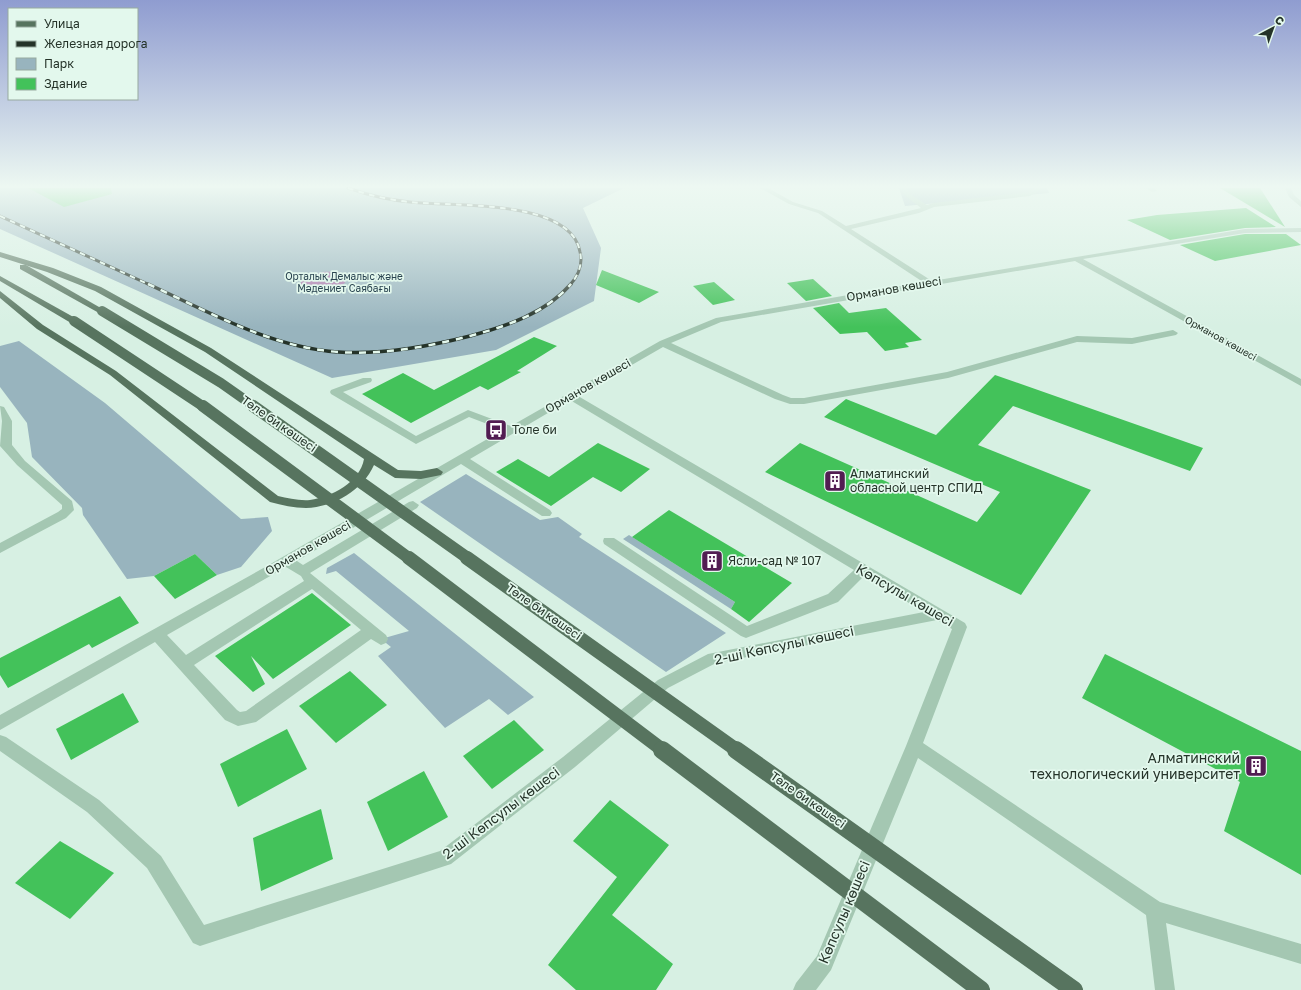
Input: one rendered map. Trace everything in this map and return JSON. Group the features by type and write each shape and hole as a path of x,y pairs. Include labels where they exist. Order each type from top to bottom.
{"main road":[{"name":"Төле би көшесі","path":"0,254 102,311 221,383 1074,990"},
{"path":"0,254 50,270 98,289 121,301 208,350 395,474 421,475 437,472"},
{"path":"0,278 74,321 189,396 334,502 981,990"},
{"path":"0,294 40,327 114,373 274,499 290,503 309,504 336,496 354,486 364,476 370,464 370,456"}],"street":[{"path":"855,234 930,283"},
{"name":"Орманов көшесі","path":"0,723 287,560 437,472 663,343 719,320 1153,245 1224,234"},
{"name":"Орманов көшесі","path":"1078,259 1301,384"},
{"path":"663,343 779,397 790,401 804,401 948,374 1077,339 1132,341 1173,332"},
{"path":"367,380 335,392 416,441 468,413 512,430"},
{"name":"Көпсулы көшесі","path":"570,396 937,615 960,627 914,746 824,963 803,990"},
{"path":"0,409 7,421 3,437 6,446 21,463 68,504 68,510 62,515 0,549"},
{"path":"461,459 546,513"},
{"path":"302,572 413,505"},
{"path":"609,541 746,632 833,598 862,570"},
{"path":"157,634 231,715 238,719 250,717 376,635 287,560"},
{"path":"184,664 313,582"},
{"name":"2-ші Көпсулы көшесі","path":"0,742 93,806 154,862 200,936 445,858 569,762 663,684 713,658 937,615"},
{"path":"914,746 1155,910 1301,954"},
{"path":"1155,910 1165,990"}],"green space":[{"name":"Орталық Демалыс және Мәдениет Саябағы","path":"12,234 595,234 601,248 594,301 496,350 332,378"},
{"path":"19,341 105,403 241,519 268,517 272,531 241,567 217,575 195,554 154,576 127,579 83,515 82,508 32,457 27,423 0,387 0,346"},
{"path":"466,474 540,520 558,517 582,534 579,537 726,633 666,672 420,502"},
{"path":"629,535 735,602 731,609 623,539"},
{"path":"354,553 534,697 508,715 489,699 445,728 378,656 391,647 381,639 409,631 336,571 326,574 327,568"}],"shaded area":[{"path":"322,272 340,273 347,279 339,288 332,291 317,293 304,290 299,287 302,280"}],"building":[{"path":"1158,234 1206,234 1170,240"},
{"path":"1244,234 1286,234 1301,245 1215,261 1180,245"},
{"path":"602,270 659,292 639,303 596,285"},
{"path":"813,279 832,296 806,301 787,283"},
{"path":"714,282 735,300 713,305 693,286"},
{"path":"839,303 849,313 886,308 922,340 905,343 909,347 885,351 867,332 840,334 813,308"},
{"path":"534,337 557,346 517,371 521,372 488,390 480,386 411,423 362,394 403,373 434,390"},
{"name":"Алматинский обласной центр СПИД","path":"995,375 1203,448 1190,471 1013,406 978,445 1091,490 1021,595 765,472 800,443 977,522 1000,492 824,417 846,399 936,435"},
{"path":"598,443 650,469 621,492 593,477 551,506 496,472 518,459 549,477"},
{"name":"Ясли-сад № 107","path":"669,510 792,583 749,622 731,609 735,602 632,537"},
{"path":"195,554 217,575 175,599 154,576"},
{"path":"312,593 351,625 273,679 251,656 265,684 253,692 215,656"},
{"path":"120,596 139,623 92,648 89,644 8,688 0,675 0,658"},
{"name":"Алматинский технологический университет","path":"1105,654 1301,751 1301,875 1224,831 1240,782 1082,698"},
{"path":"350,671 387,705 336,743 299,706"},
{"path":"123,693 139,722 71,760 56,729"},
{"path":"514,720 544,750 492,789 463,756"},
{"path":"287,729 307,769 238,807 220,764"},
{"path":"424,771 448,817 388,851 367,802"},
{"path":"610,800 669,845 612,915 673,964 656,990 576,990 548,965 617,877 573,841"},
{"path":"321,809 333,859 261,891 253,838"},
{"path":"60,841 114,873 70,919 15,883"}],"railway":[{"path":"40,234 150,285"},
{"path":"570,285 579,270 581,261 580,252 571,234"},
{"path":"148,284 217,317 264,336 313,349 355,353 421,347 498,328 538,311 550,303 570,285"}],"place":[{"name":"Толе би","path":"496,430"},
{"name":"Алматинский обласной центр СПИД","path":"835,481"},
{"name":"Ясли-сад № 107","path":"712,561"},
{"name":"Алматинский технологический университет","path":"1256,766"}]}
